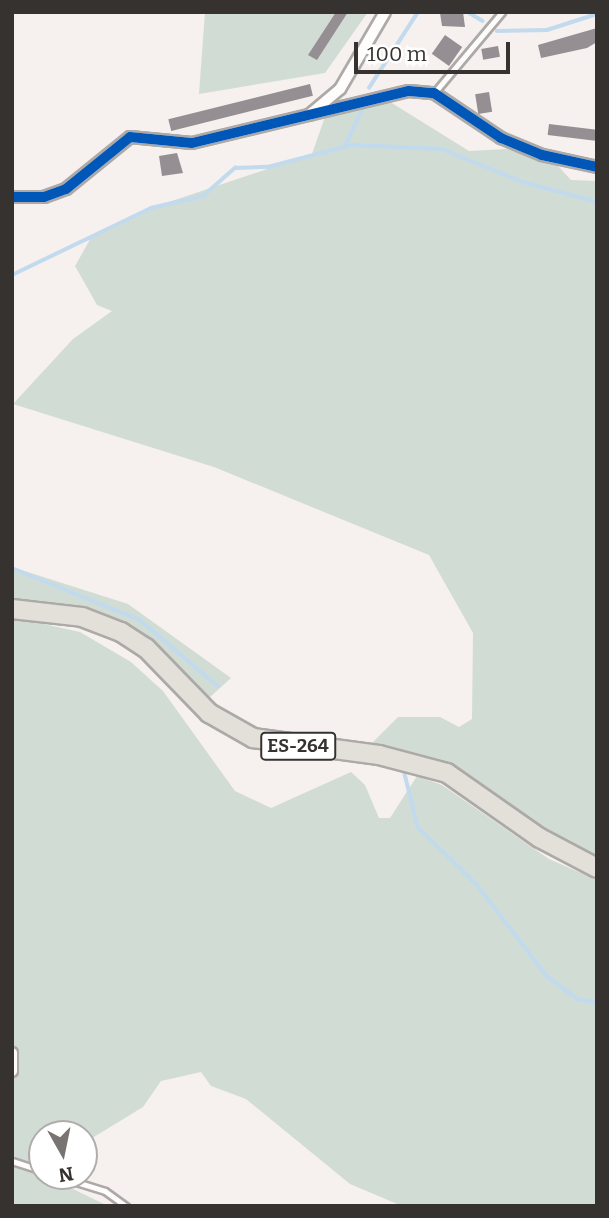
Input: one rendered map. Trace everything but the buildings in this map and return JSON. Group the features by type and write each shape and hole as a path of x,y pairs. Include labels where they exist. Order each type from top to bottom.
{"main road":[{"name":"ES-264","path":"12,609 82,617 121,632 146,648 209,713 253,738 379,755 447,773 540,838 597,868"}],"street":[{"path":"305,119 340,89 385,12"},
{"path":"16,198 66,189 130,137 192,144 305,119 369,96 434,93 501,138 597,167"},
{"path":"12,1053 12,1071"}],"lane":[{"path":"434,93 502,12"},
{"path":"98,1189 126,1206"}],"shaded area":[{"path":"205,12 368,12 325,73 199,94"},
{"path":"387,100 469,151 507,149 557,165 571,180 597,181 597,863 493,802 367,748 398,717 440,717 459,727 472,719 473,633 429,555 214,467 13,404 73,339 112,311 97,305 75,266 92,236 157,206 312,154 326,114"},
{"path":"12,567 128,604 231,678 199,707 128,640 12,602"},
{"path":"12,617 80,632 131,662 163,691 235,791 271,808 351,772 365,785 379,818 390,818 417,776 442,785 549,859 597,880 597,1206 402,1206 350,1184 246,1099 211,1086 201,1072 161,1081 143,1107 98,1134 98,1120 28,1120 28,1190 75,1190 108,1206 12,1206"}],"waterway":[{"path":"369,88 418,12"},
{"path":"468,12 483,21"},
{"path":"497,31 547,30 597,14"},
{"path":"345,146 364,106"},
{"path":"12,275 151,208 203,196 235,168 268,167 352,145 442,149 523,182 597,202"},
{"path":"12,568 140,620 218,686"},
{"path":"405,774 418,827 478,886 547,976 578,999 597,1003"}],"cycle path":[{"path":"12,197 44,197 66,189 130,137 192,143 409,91 434,93 501,138 542,155 597,167"}]}
